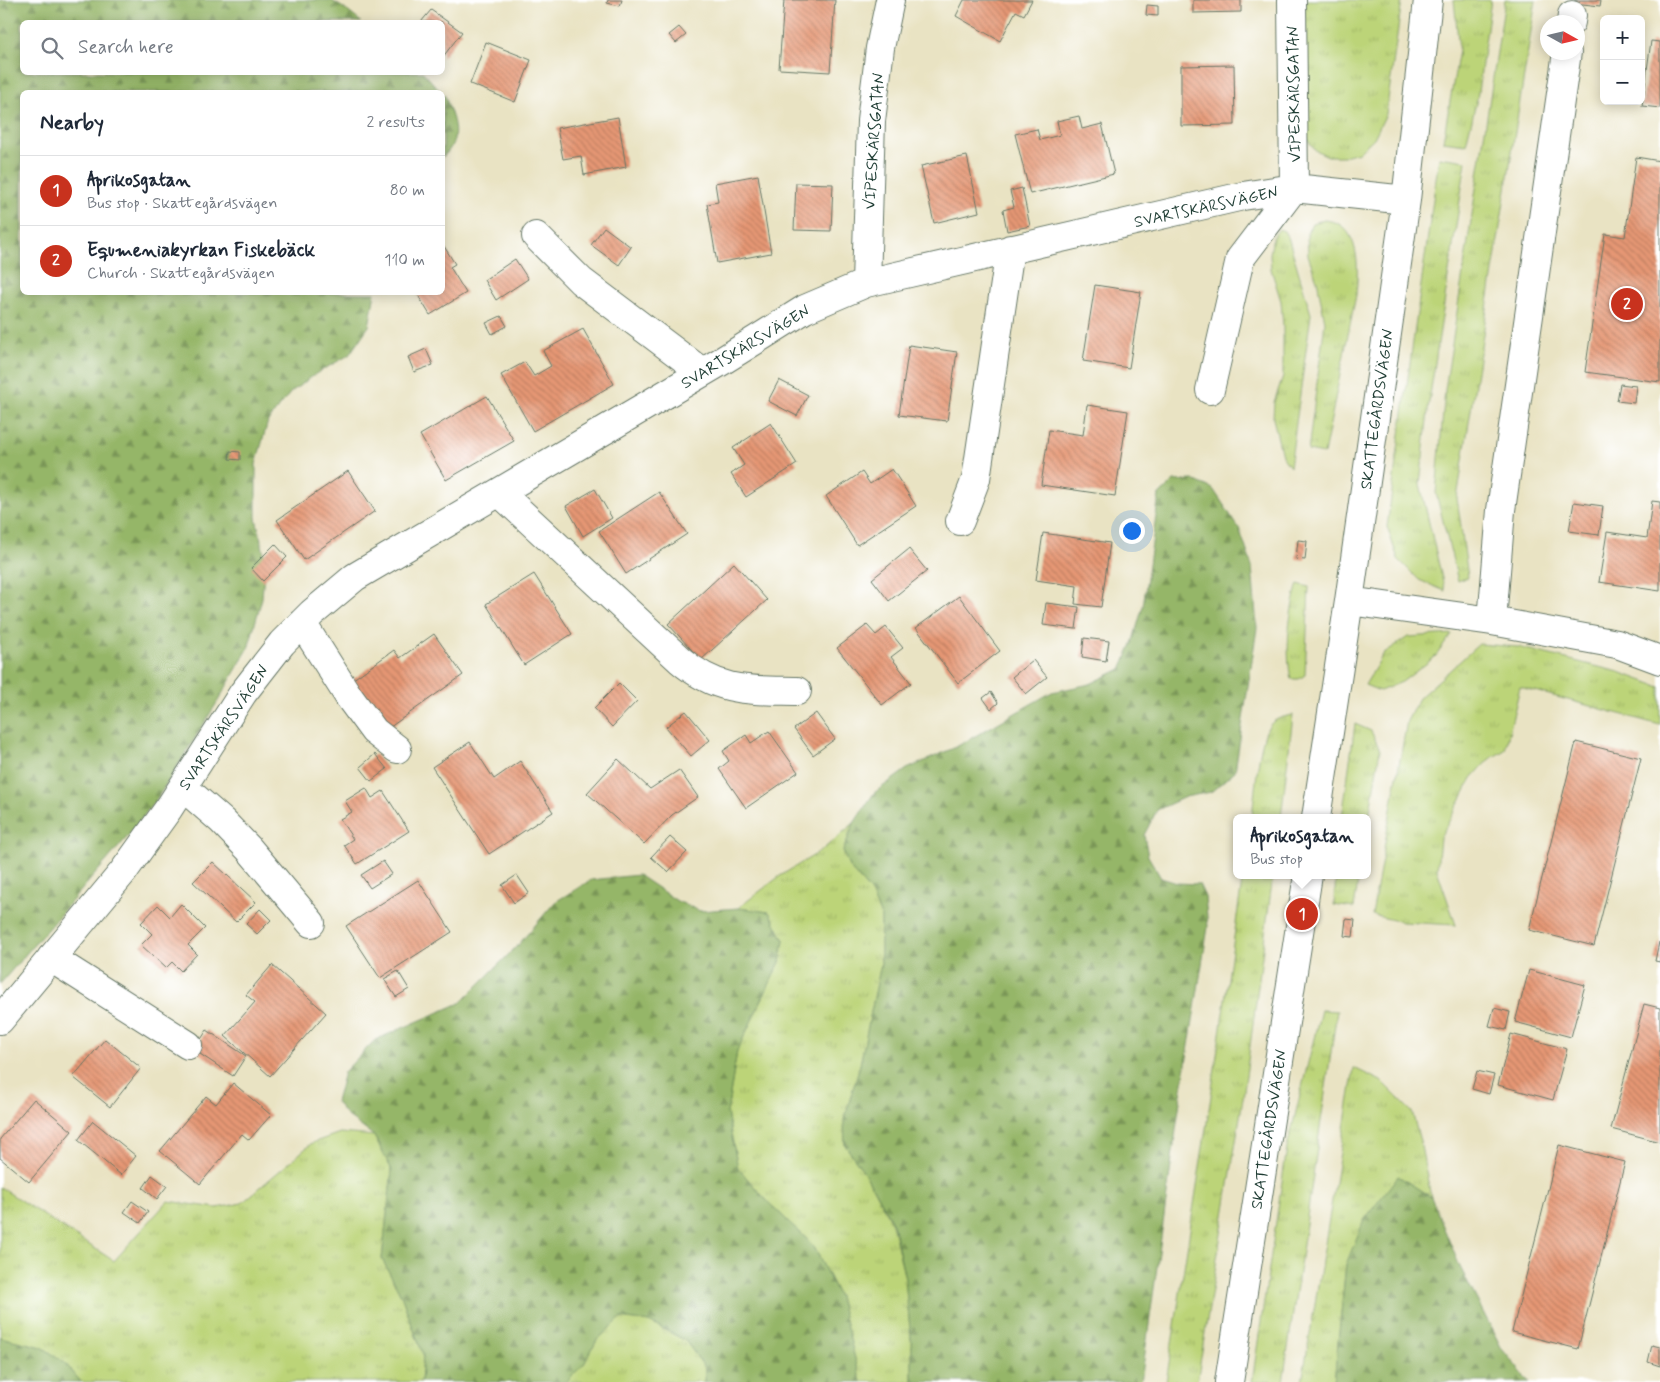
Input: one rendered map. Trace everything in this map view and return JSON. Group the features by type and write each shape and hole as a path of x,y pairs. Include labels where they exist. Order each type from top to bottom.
{"street":[{"name":"VIPESKÄRSGATAN","path":"866,282 871,121 880,48 890,0"},
{"name":"VIPESKÄRSGATAN","path":"1292,0 1294,188"},
{"name":"SKATTEGÅRDSVÄGEN","path":"1317,814 1406,200 1428,0"},
{"path":"1492,621 1501,510 1566,60"},
{"name":"SVARTSKÄRSVÄGEN","path":"0,1020 123,872 183,787 243,693 282,643 312,613 355,577 500,493 750,344 805,309 866,282 1244,196 1294,188 1406,200"},
{"path":"1210,390 1240,259 1294,188"},
{"path":"536,236 581,281 702,372"},
{"path":"960,522 976,479 1010,249"},
{"path":"500,493 680,660 706,679 724,686 750,690 797,691"},
{"path":"1349,601 1492,621 1617,644 1660,660"},
{"path":"302,623 349,697 374,731 398,748"},
{"path":"183,787 222,821 249,849 311,923"},
{"name":"SKATTEGÅRDSVÄGEN","path":"1229,1382 1307,879"},
{"path":"51,958 188,1045"}],"green space":[{"path":"0,0 331,0 359,20 20,20 20,75 426,75 439,90 20,90 20,295 375,295 369,326 349,355 317,373 291,392 268,421 256,464 256,518 265,558 262,598 248,649 158,797 129,835 0,984"},
{"path":"1301,0 1402,0 1386,114 1374,138 1359,152 1344,156 1328,156 1315,150 1303,134"},
{"path":"1454,0 1491,0 1477,99 1466,144 1443,141 1459,50"},
{"path":"1505,0 1536,0 1457,498 1468,577 1458,581 1436,493 1445,390"},
{"path":"445,96 453,120 455,135 445,155"},
{"path":"1439,157 1466,161 1429,402 1420,484 1445,591 1419,580 1398,559 1387,527"},
{"path":"1325,220 1337,223 1350,236 1356,255 1357,276 1356,295 1324,454 1308,451 1325,322 1317,280 1308,255 1307,234 1312,223"},
{"path":"1279,229 1284,231 1289,240 1311,314 1290,467 1282,456 1273,418 1274,402 1283,376 1281,301 1271,269 1270,254 1273,237"},
{"path":"1193,480 1213,489 1239,528 1252,566 1257,628 1235,771 1211,792 1185,797 1157,810 1144,835 1148,856 1161,878 1177,883 1199,884 1205,897 1208,927 1180,1101 1141,1382 912,1382 912,1348 905,1279 893,1224 864,1172 845,1145 844,1120 860,1065 881,964 881,916 870,891 849,867 843,851 854,823 874,793 907,769 956,747 1052,692 1090,684 1121,669 1132,644 1143,606 1159,495 1174,481"},
{"path":"1298,584 1309,587 1305,675 1299,679 1291,679 1288,644 1292,607"},
{"path":"1452,634 1435,657 1402,682 1380,691 1365,685 1384,653 1408,637"},
{"path":"1479,644 1518,647 1619,672 1660,687 1660,725 1520,687 1505,750 1488,760 1472,778 1440,838 1437,870 1456,925 1402,922 1372,915 1407,721 1419,698"},
{"path":"1293,715 1281,814 1252,814 1262,743 1269,726 1280,718"},
{"path":"1355,724 1371,731 1380,750 1369,814 1343,814"},
{"path":"854,823 843,851 849,867 870,891 881,916 881,964 860,1065 844,1120 845,1145 864,1172 892,1224 905,1279 912,1348 912,1382 861,1382 839,1297 813,1245 769,1203 738,1168 727,1113 737,1051 780,962 784,940 769,912 738,908 780,876 821,851"},
{"path":"638,875 677,901 700,911 738,908 769,912 784,940 780,962 737,1051 727,1113 738,1168 769,1203 813,1245 839,1297 861,1382 704,1382 705,1368 685,1340 649,1322 621,1318 597,1340 584,1364 566,1382 421,1382 423,1355 401,1295 382,1259 392,1170 374,1136 347,1116 336,1102 344,1072 375,1040 460,1003 519,944 555,902 591,880"},
{"path":"1242,879 1272,879 1243,1098 1197,1382 1166,1382 1210,1103"},
{"path":"1336,879 1358,879 1354,908 1334,905"},
{"path":"1321,1010 1337,1011 1283,1382 1252,1382 1287,1148"},
{"path":"1354,1068 1381,1081 1412,1112 1431,1197 1398,1176 1346,1264 1334,1382 1302,1382"},
{"path":"340,1133 374,1136 392,1170 382,1259 401,1295 423,1355 421,1382 81,1382 64,1362 42,1347 0,1337 0,1187 114,1261 168,1201 217,1208 242,1203 312,1143"},
{"path":"1398,1176 1431,1197 1460,1267 1502,1349 1529,1382 1334,1382 1346,1264 1364,1220"},
{"path":"620,1318 649,1322 685,1340 705,1368 704,1382 566,1382 584,1364 597,1340"},
{"path":"0,1337 42,1347 64,1362 81,1382 0,1382"}],"building":[{"path":"608,0 622,0 620,6 607,3"},
{"path":"784,0 835,0 830,72 779,69"},
{"path":"964,0 1032,0 1024,15 1016,11 1000,41 956,16"},
{"path":"1193,0 1241,0 1241,12 1193,13"},
{"path":"1575,0 1601,0 1600,6 1574,3"},
{"path":"1147,5 1158,6 1158,16 1146,15"},
{"path":"431,10 462,32 445,54 445,20 423,20"},
{"path":"679,27 686,35 676,43 669,35"},
{"path":"1651,41 1660,42 1660,108 1642,106 1645,105 1645,84"},
{"path":"486,42 531,60 515,102 470,84"},
{"path":"1234,65 1235,125 1181,126 1181,66"},
{"path":"1079,116 1082,129 1102,124 1114,174 1030,194 1015,134 1037,129 1040,140 1060,135 1057,121"},
{"path":"618,117 626,167 584,175 581,156 563,159 557,128"},
{"path":"967,156 979,212 934,223 921,166"},
{"path":"1636,157 1660,161 1660,382 1585,372 1605,234 1625,237"},
{"path":"758,175 771,253 717,263 707,204 718,202 715,183"},
{"path":"796,183 833,184 831,231 794,230"},
{"path":"1022,188 1030,226 1007,231 1003,210 1014,207 1010,191"},
{"path":"604,227 631,247 619,265 591,245"},
{"path":"445,248 455,264 450,267 466,293 430,315 418,295 445,295"},
{"path":"515,259 528,279 496,300 484,280"},
{"path":"1095,285 1141,292 1129,368 1083,361"},
{"path":"501,316 507,326 492,334 486,323"},
{"path":"583,329 614,384 533,431 501,375 525,362 534,376 551,366 543,351"},
{"path":"909,345 957,352 947,421 899,415"},
{"path":"426,349 433,365 414,372 408,357"},
{"path":"779,380 808,395 797,416 768,401"},
{"path":"1620,384 1636,386 1634,403 1617,401"},
{"path":"487,396 514,441 446,480 420,435"},
{"path":"1087,405 1128,411 1115,496 1041,485 1049,430 1083,435"},
{"path":"771,423 797,464 746,497 731,474 744,465 733,448"},
{"path":"230,451 240,452 240,460 229,459"},
{"path":"892,469 916,506 857,545 826,496 862,472 870,484"},
{"path":"348,471 375,511 304,560 277,520"},
{"path":"595,489 612,518 583,536 566,506"},
{"path":"659,492 687,534 626,574 599,531"},
{"path":"1652,501 1660,502 1660,591 1599,582 1607,532 1647,538"},
{"path":"1574,502 1603,506 1599,535 1569,531"},
{"path":"1043,533 1110,543 1101,607 1075,604 1077,586 1036,580"},
{"path":"1298,540 1307,541 1305,560 1296,559"},
{"path":"275,544 287,557 263,581 251,568"},
{"path":"909,549 927,571 889,601 872,579"},
{"path":"734,563 767,600 701,660 668,624"},
{"path":"534,574 572,634 524,665 486,604"},
{"path":"959,596 1000,651 958,683 916,628"},
{"path":"1046,603 1079,607 1076,629 1043,625"},
{"path":"867,625 876,635 886,627 903,648 891,657 911,683 882,705 837,648"},
{"path":"434,634 463,675 386,730 352,680 394,650 400,658"},
{"path":"1084,638 1109,641 1106,661 1082,657"},
{"path":"1033,660 1047,677 1026,694 1012,677"},
{"path":"619,683 637,701 612,727 594,708"},
{"path":"991,692 998,703 991,709 983,698"},
{"path":"686,711 710,740 691,756 666,727"},
{"path":"816,713 835,739 813,755 794,729"},
{"path":"769,731 798,772 746,808 719,769 729,761 723,751 746,735 751,743"},
{"path":"470,742 494,779 520,761 553,812 489,854 432,767"},
{"path":"1576,742 1641,758 1594,946 1529,930"},
{"path":"375,754 387,769 371,781 360,767"},
{"path":"618,759 650,789 679,770 698,797 672,815 644,844 587,793"},
{"path":"366,788 372,798 383,791 409,831 357,864 344,845 353,839 340,819 352,812 345,801"},
{"path":"670,837 687,852 668,872 651,857"},
{"path":"383,861 392,874 370,888 361,875"},
{"path":"213,862 256,902 236,922 193,882"},
{"path":"517,875 529,893 514,903 502,885"},
{"path":"418,880 452,932 380,978 346,926"},
{"path":"181,904 205,928 188,945 197,954 181,971 172,962 166,968 141,945 152,934 141,923 158,905 170,917"},
{"path":"260,909 271,920 257,934 246,924"},
{"path":"1346,919 1355,920 1353,937 1344,936"},
{"path":"1660,943 1660,962 1655,961"},
{"path":"272,965 326,1013 270,1076 225,1036 255,1002 246,995"},
{"path":"1529,970 1585,985 1571,1037 1515,1022"},
{"path":"398,971 409,989 396,997 384,979"},
{"path":"1644,1004 1660,1008 1660,1142 1611,1129"},
{"path":"1494,1008 1510,1012 1506,1030 1489,1026"},
{"path":"207,1030 246,1056 233,1076 194,1050"},
{"path":"1511,1034 1567,1049 1553,1100 1498,1085"},
{"path":"105,1039 141,1068 110,1107 73,1077"},
{"path":"1477,1071 1494,1075 1489,1094 1472,1089"},
{"path":"233,1083 271,1115 249,1140 242,1134 200,1184 160,1151 206,1096 216,1104"},
{"path":"34,1099 72,1131 29,1182 0,1158 0,1139"},
{"path":"93,1121 136,1156 121,1175 78,1140"},
{"path":"1559,1145 1625,1162 1578,1349 1512,1332"},
{"path":"152,1175 167,1186 157,1199 143,1188"},
{"path":"132,1201 148,1212 140,1223 124,1212"},
{"path":"1652,1345 1660,1347 1660,1366 1648,1362"}],"place":[{"name":"Equmeniakyrkan Fiskebäck","path":"1627,304"},
{"name":"Aprikosgatan","path":"1302,914"}]}
